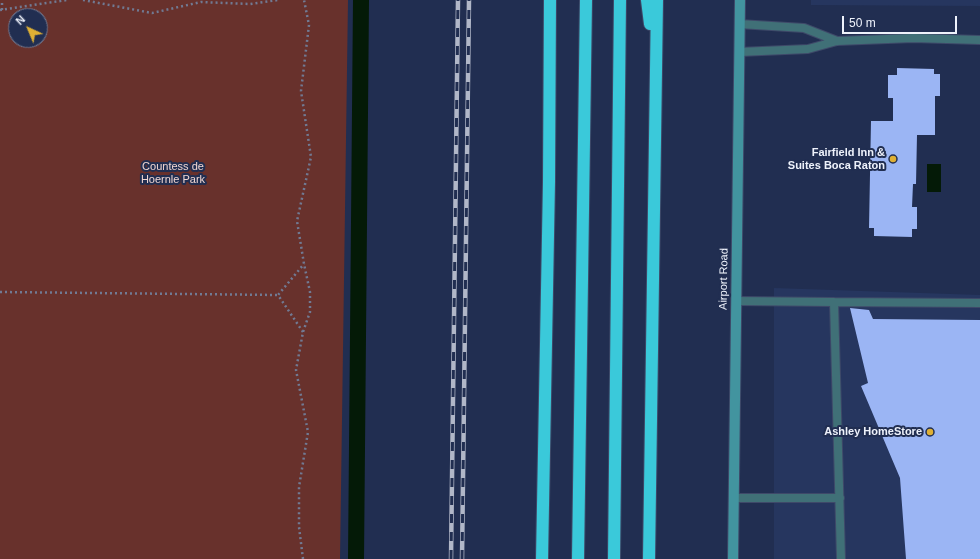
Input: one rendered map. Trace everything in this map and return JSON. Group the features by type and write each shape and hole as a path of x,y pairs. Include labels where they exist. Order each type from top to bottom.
{"highway":[{"path":"542,559 549,190 550,0"},
{"path":"578,559 586,0"},
{"path":"614,559 620,0"},
{"path":"647,0 656,70"},
{"path":"649,559 657,0"}],"street":[{"name":"Airport Road","path":"733,559 740,0"}],"lane":[{"path":"739,24 804,28 837,41"},
{"path":"739,52 808,50 837,41 913,38 980,40"},
{"path":"736,301 980,303"},
{"path":"834,302 841,559"},
{"path":"734,498 840,498"}],"path":[{"path":"2,0 1,10 66,0"},
{"path":"83,0 152,14 201,2 250,4 278,0"},
{"path":"303,559 299,527 299,487 308,432 296,370 303,332 310,312 310,292 297,221 311,157 301,91 309,25 304,0"},
{"path":"278,295 304,264"},
{"path":"0,292 278,295"},
{"path":"278,295 303,332"}],"shaded area":[{"path":"811,0 980,0 980,6 811,5"},
{"path":"927,164 941,164 941,192 927,192"},
{"path":"774,288 980,295 980,559 774,559"}],"green space":[{"name":"Countess de Hoernle Park","path":"0,0 348,0 340,559 0,559"}],"building":[{"name":"Fairfield Inn & Suites Boca Raton","path":"897,68 934,69 934,74 940,74 940,96 935,96 935,135 917,135 916,184 913,184 912,207 917,207 917,229 912,229 912,237 874,236 874,228 869,228 871,121 893,121 893,98 888,98 888,75 897,75"},
{"name":"Ashley HomeStore","path":"850,308 869,310 873,319 980,320 980,559 906,559 900,478 861,386 868,383"}],"waterway":[{"path":"356,559 361,0"}],"railway":[{"path":"451,559 458,0"},
{"path":"462,559 469,0"}],"place":[{"name":"Fairfield Inn & Suites Boca Raton","path":"893,159"},
{"name":"Ashley HomeStore","path":"930,432"}]}
